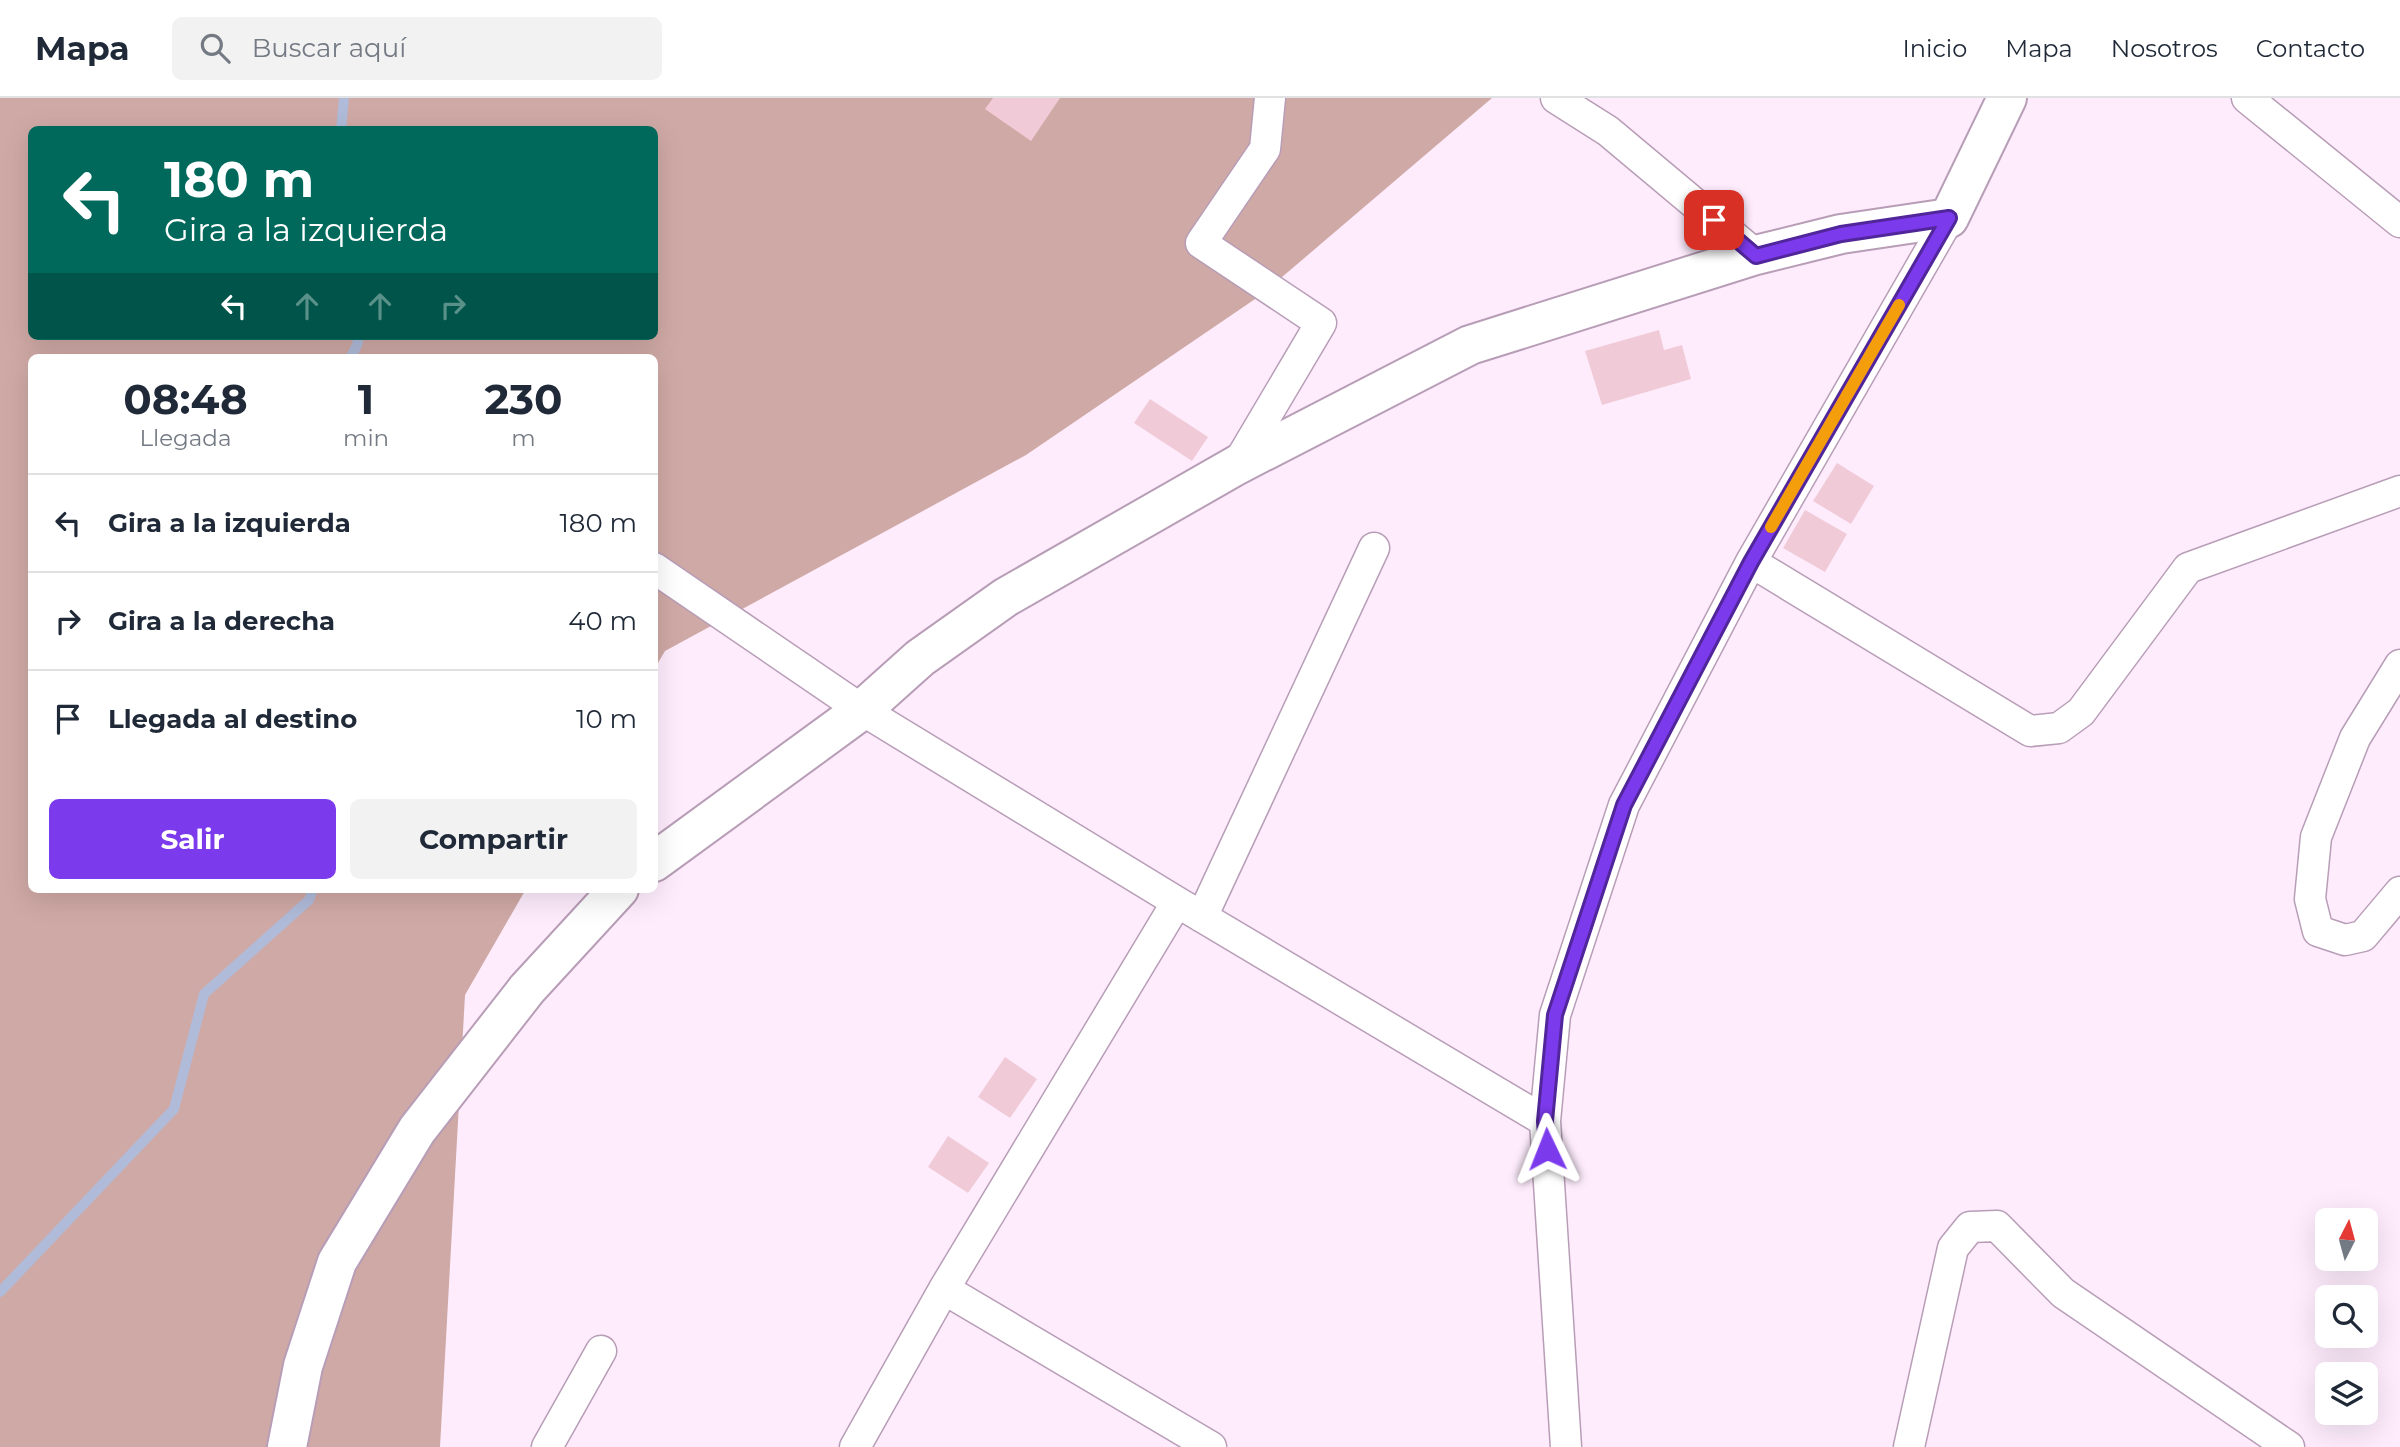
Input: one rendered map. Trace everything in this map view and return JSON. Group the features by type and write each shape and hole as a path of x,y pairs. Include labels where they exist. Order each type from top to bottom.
{"street":[{"path":"1237,465 1321,323 1201,243 1265,149 1270,98"},
{"path":"1556,98 1608,131 1756,256"},
{"path":"1566,1447 1545,1121 1555,1015 1624,805 1751,562 1949,218 2007,98"},
{"path":"2247,98 2400,222"},
{"path":"658,859 862,710 920,657 1006,597 1237,465 1470,345 1756,256 1841,234 1949,218"},
{"path":"1751,562 2031,731 2059,728 2081,712 2188,568 2400,491"},
{"path":"1202,917 1374,548"},
{"path":"658,571 862,710 1545,1121"},
{"path":"2400,665 2356,738 2316,837 2310,899 2318,931 2345,940 2364,936 2400,892"},
{"path":"287,1447 303,1366 337,1262 417,1130 527,989 615,893"},
{"path":"855,1447 944,1289 1177,902"},
{"path":"1909,1447 1953,1248 1970,1227 1997,1226 2063,1293 2289,1447"},
{"path":"944,1289 1211,1447"},
{"path":"547,1447 601,1351"}],"shaded area":[{"path":"0,98 1492,98 1261,295 1026,455 665,651 658,663 658,354 28,354 28,893 524,893 465,995 440,1447 0,1447"}],"building":[{"path":"993,98 1060,98 1031,141 985,109"},
{"path":"1659,330 1664,350 1682,345 1691,379 1602,405 1585,351"},
{"path":"1150,399 1208,437 1192,461 1134,423"},
{"path":"1837,463 1874,486 1851,524 1813,501"},
{"path":"1805,510 1847,534 1825,572 1783,548"},
{"path":"1005,1057 1037,1079 1010,1118 978,1097"},
{"path":"948,1136 989,1163 968,1193 928,1167"}],"waterway":[{"path":"341,126 344,98"},
{"path":"352,354 358,340"},
{"path":"0,1292 174,1109 204,994 309,900 312,893"}],"slow traffic":[{"path":"1771,527 1899,305"}],"route":[{"path":"1547,1149 1545,1121 1555,1015 1624,805 1751,562 1949,218 1841,234 1756,256 1714,220"}]}
